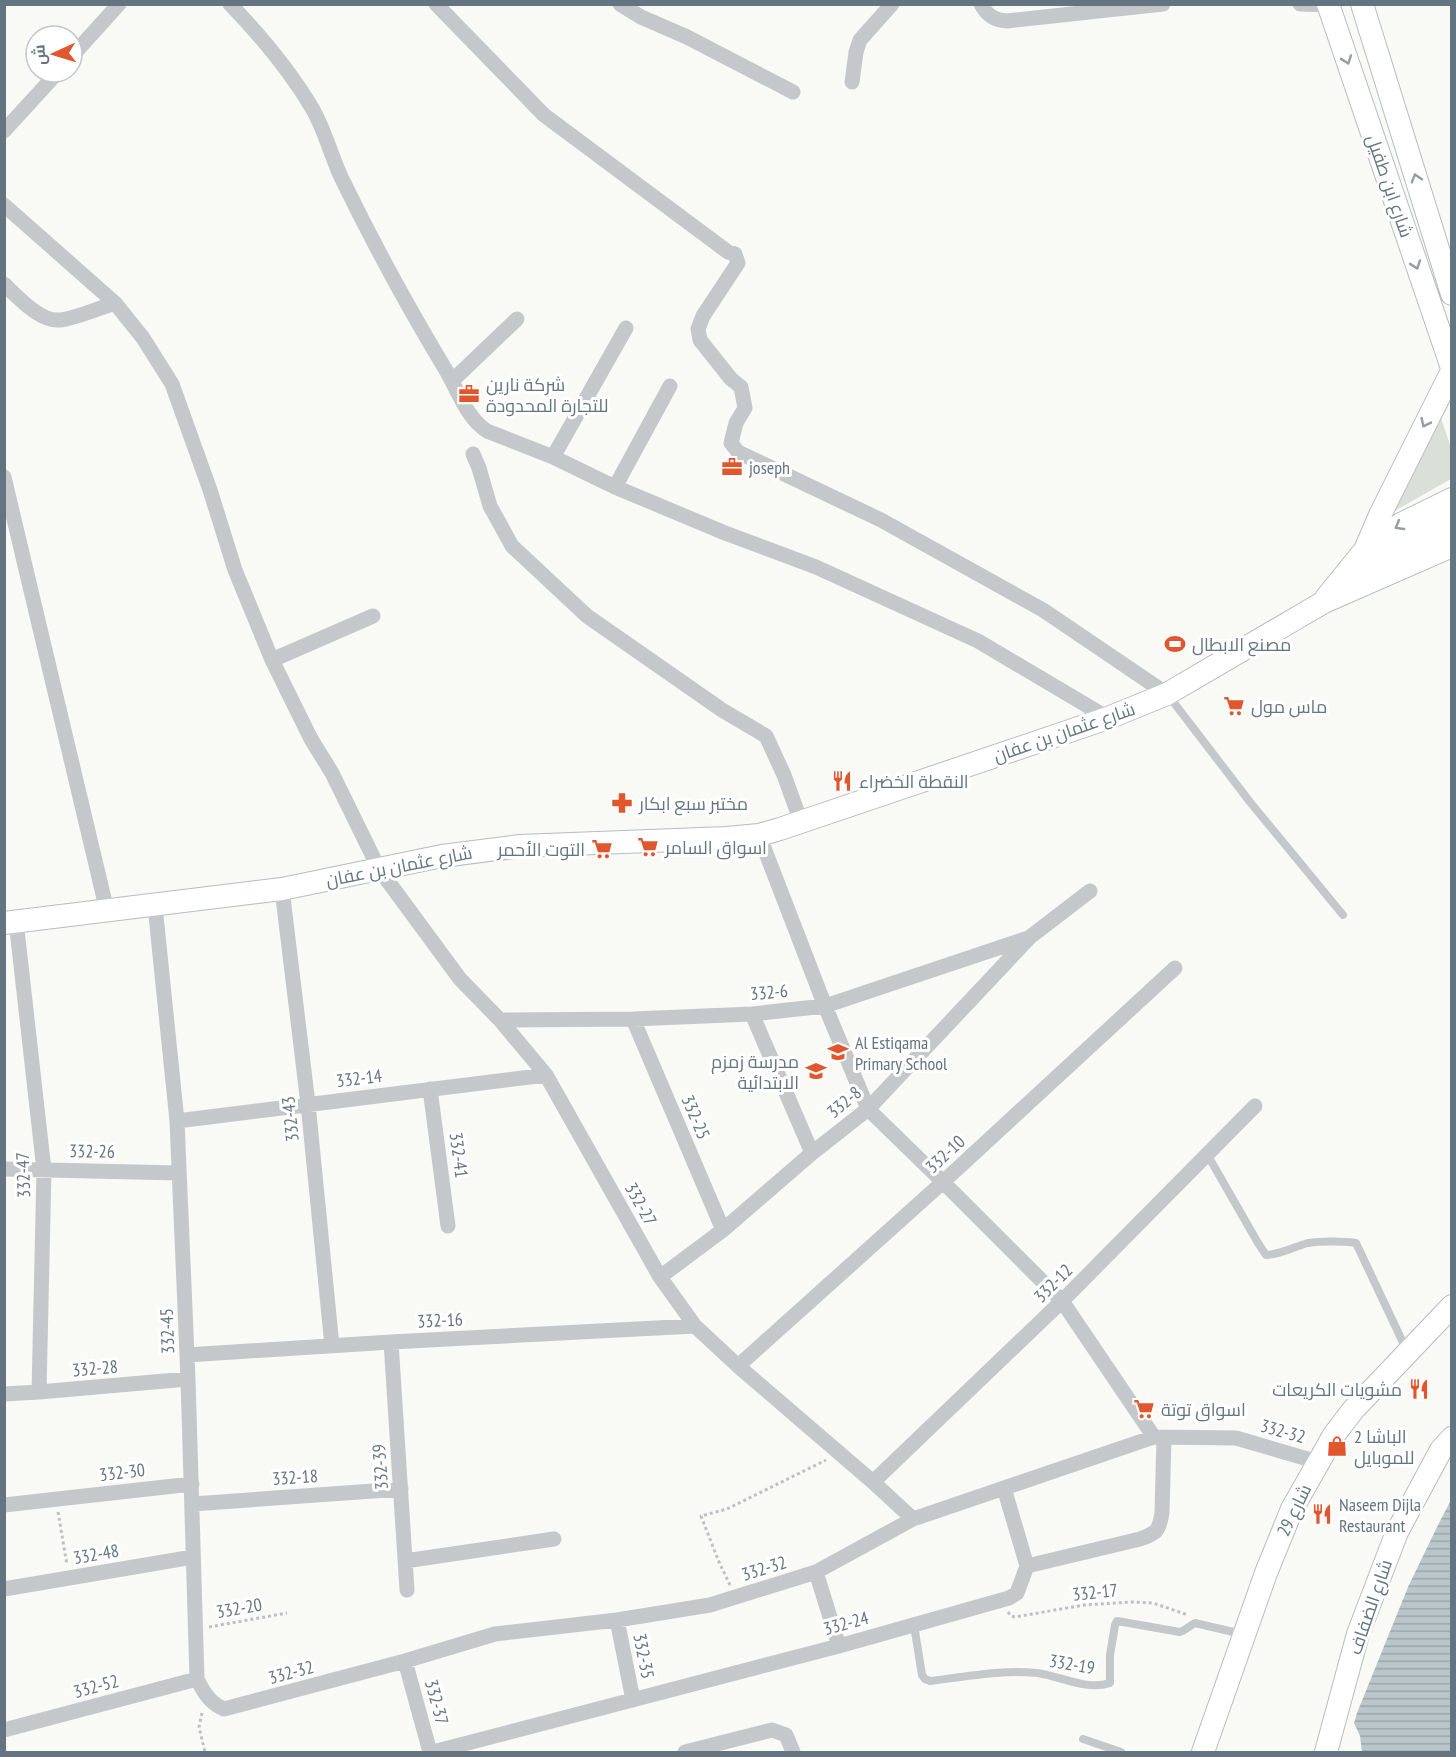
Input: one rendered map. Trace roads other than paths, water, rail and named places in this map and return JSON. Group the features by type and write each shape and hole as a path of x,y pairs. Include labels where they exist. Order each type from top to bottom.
{"street":[{"path":"84,43 119,4"},
{"path":"230,4 285,69 313,110 341,177 405,301 469,413 479,426 553,457 615,487 725,533 816,567 978,641 1108,718"},
{"path":"436,4 544,115 728,252 735,254 738,263 698,329 700,340 741,387 745,408 736,423 731,442 738,452 881,520 1033,605 1167,694"},
{"path":"620,4 641,17 697,42 793,92"},
{"path":"852,82 860,39 892,4"},
{"path":"981,4 991,17 1007,21 1163,4"},
{"path":"1300,4 1329,5"},
{"name":"شارع ابن طفيل","path":"1362,4 1452,294"},
{"name":"شارع ابن طفيل","path":"1329,5 1452,369"},
{"path":"4,131 47,84"},
{"name":"332-27","path":"4,205 115,303 143,338 172,384 210,490 235,570 272,660 380,869 460,979 500,1020 546,1075 660,1277 695,1326 913,1520"},
{"path":"4,284 26,304 44,316 58,320 115,303"},
{"path":"452,381 517,319"},
{"path":"553,457 626,328"},
{"path":"1365,550 1380,514 1452,369"},
{"path":"615,487 670,386"},
{"path":"473,454 490,506 512,546 587,616 722,710 766,736 784,775 801,822"},
{"path":"4,477 107,911"},
{"name":"شارع عثمان بن عفان","path":"1324,602 1365,550 1401,524 1452,499"},
{"path":"1324,602 1409,544 1452,523"},
{"name":"شارع عثمان بن عفان","path":"10,922 282,889 442,856 520,846 759,835 1108,718 1167,694 1324,602 1452,546"},
{"path":"272,660 373,616"},
{"path":"759,835 825,1006 868,1109 1062,1301 1159,1437 1162,1513 1160,1525 1154,1534 1140,1539 1027,1566 1004,1488"},
{"name":"332-43","path":"282,889 308,1104 332,1346"},
{"name":"332-8","path":"660,1277 723,1230 812,1153 868,1109 1030,938 1090,891"},
{"name":"332-45","path":"154,906 177,1121 192,1484 197,1679 206,1697"},
{"name":"332-47","path":"10,922 44,1170 39,1392"},
{"name":"332-6","path":"500,1020 633,1019 752,1014 825,1006 1030,938"},
{"name":"332-10","path":"738,1366 943,1182 1175,968"},
{"path":"752,1014 812,1153"},
{"name":"332-25","path":"633,1019 723,1230"},
{"name":"332-14","path":"177,1121 546,1075"},
{"name":"332-41","path":"430,1089 448,1226"},
{"name":"332-12","path":"873,1482 1062,1301 1255,1106"},
{"name":"332-26","path":"4,1169 179,1173"},
{"name":"شارع 29","path":"1203,1752 1266,1573 1292,1509 1318,1462 1334,1435 1353,1410 1452,1305"},
{"name":"332-16","path":"187,1355 695,1326"},
{"name":"332-39","path":"391,1342 407,1590"},
{"name":"332-28","path":"4,1394 188,1379"},
{"name":"332-32","path":"206,1697 224,1709 405,1661 495,1634 617,1620 710,1605 816,1572 913,1520 1159,1437 1236,1438 1318,1462"},
{"name":"شارع الضفاف","path":"1326,1752 1358,1635 1397,1532 1441,1450 1452,1438"},
{"name":"332-30","path":"4,1505 192,1484"},
{"name":"332-18","path":"192,1504 400,1489"},
{"path":"405,1561 554,1539"},
{"name":"332-48","path":"4,1589 194,1557"},
{"name":"332-24","path":"432,1752 840,1646 1000,1601 1017,1593 1027,1566"},
{"path":"816,1572 840,1646"},
{"name":"332-35","path":"617,1620 633,1700"},
{"name":"332-37","path":"405,1661 432,1752"},
{"name":"332-52","path":"4,1730 197,1679"},
{"path":"685,1752 772,1730 786,1736 794,1752"}],"lane":[{"path":"1167,694 1250,802 1343,915"},
{"path":"1208,1154 1266,1255 1278,1254 1309,1243 1344,1241 1356,1243 1408,1352"},
{"name":"332-19","path":"914,1625 922,1675 930,1681 996,1674 1036,1673 1089,1685 1110,1683 1110,1655 1117,1621 1180,1632 1195,1623 1245,1634"},
{"path":"1083,1739 1121,1752"}],"place":[{"name":"شركة نارين للتجارة المحدودة","path":"469,394"},
{"name":"joseph","path":"732,467"},
{"name":"مصنع الابطال","path":"1175,644"},
{"name":"ماس مول","path":"1234,706"},
{"name":"النقطة الخضراء","path":"842,781"},
{"name":"مختبر سبع ابكار","path":"622,803"},
{"name":"اسواق السامر","path":"648,847"},
{"name":"التوت الأحمر","path":"602,849"},
{"name":"Al Estiqama Primary School","path":"838,1052"},
{"name":"مدرسة زمزم الابتدائية","path":"816,1071"},
{"name":"مشويات الكريعات","path":"1419,1389"},
{"name":"اسواق توتة","path":"1144,1409"},
{"name":"الباشا 2 للموبايل","path":"1337,1446"},
{"name":"Naseem Dijla Restaurant","path":"1322,1514"}]}
